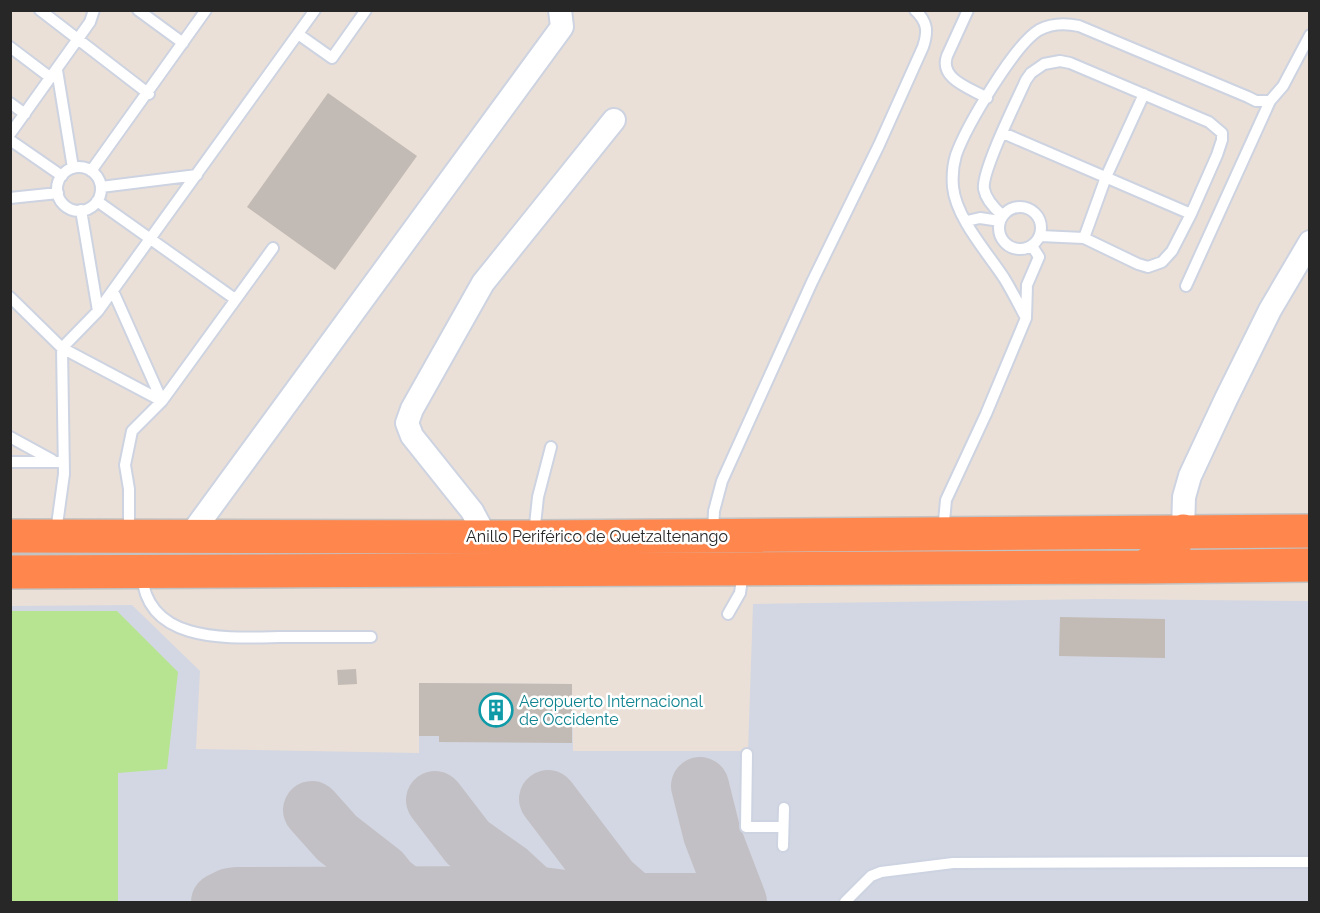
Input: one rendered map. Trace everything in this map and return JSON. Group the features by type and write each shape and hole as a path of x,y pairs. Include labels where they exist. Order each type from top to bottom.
{"highway":[{"path":"1144,567 1172,547 1183,531"},
{"path":"939,567 966,556 1022,551 1142,546 1183,531"},
{"name":"Anillo Periférico de Quetzaltenango","path":"10,536 534,537 1310,531"},
{"name":"Anillo Periférico de Quetzaltenango","path":"10,572 1310,565"}],"street":[{"path":"189,537 562,27 560,10"},
{"path":"486,537 472,511 412,436 407,423 412,409 483,283 614,120"},
{"path":"1183,531 1184,497 1190,476 1265,320 1310,243"}],"lane":[{"path":"40,10 148,94"},
{"path":"10,134 79,40 94,10"},
{"path":"138,10 183,44"},
{"path":"92,171 206,10"},
{"path":"56,535 64,474 59,462 62,348 98,311 113,291 315,10"},
{"path":"298,34 332,58 366,10"},
{"path":"713,536 714,511 722,480 923,47 927,36 926,27 922,17 915,10"},
{"path":"968,10 944,63 945,70 955,80 987,98"},
{"path":"1026,318 957,206 952,172 956,155 987,98 1015,54 1028,39 1048,26 1068,24 1079,26 1256,101 1270,101"},
{"path":"1186,286 1270,101 1283,86 1310,35"},
{"path":"10,47 54,74 73,168"},
{"path":"1001,218 987,199 984,188 986,170 1026,80 1037,68 1051,62 1060,61 1084,67 1209,122 1222,133 1217,155 1191,214 1172,251 1167,258 1155,266 1148,267 1138,264 1084,238 1040,236"},
{"path":"1084,238 1106,177 1144,94"},
{"path":"10,103 25,114"},
{"path":"1003,133 1191,214"},
{"path":"10,140 62,176"},
{"path":"79,167 92,171 100,187 97,201 88,209 81,210 75,210 64,204 58,193 62,176 73,168 79,167"},
{"path":"100,187 197,175"},
{"path":"10,198 58,193"},
{"path":"97,201 235,299"},
{"path":"1019,207 1031,210 1039,219 1040,236 1032,246 1022,249 1012,248 1004,243 999,234 1001,218 1007,211 1019,207"},
{"path":"81,210 98,311"},
{"path":"967,221 980,218 1001,218"},
{"path":"943,535 946,500 986,414 1026,318 1028,285 1039,257 1032,246"},
{"path":"129,536 129,489 125,465 132,432 162,401 273,248"},
{"path":"113,291 162,401"},
{"path":"10,297 62,348 162,401"},
{"path":"10,303 23,308"},
{"path":"10,437 59,462"},
{"path":"534,537 538,497 551,447"},
{"path":"10,462 59,462"},
{"path":"728,614 740,593 743,568"},
{"path":"142,571 142,582 150,603 164,618 191,632 222,637 371,637"},
{"path":"747,754 746,827 783,826"},
{"path":"783,846 784,807"},
{"path":"844,903 871,876 881,872 953,863 1310,862"}],"shaded area":[{"name":"Aeropuerto Internacional de Occidente","path":"1100,599 1309,601 1309,902 11,902 10,606 132,605 200,671 196,749 419,753 419,683 572,684 573,751 748,751 753,604"}],"green space":[{"path":"11,611 117,611 178,672 167,769 118,773 118,902 11,902"}],"building":[{"path":"328,93 417,156 335,270 247,207"},
{"path":"1060,617 1165,619 1165,658 1059,656"},
{"path":"356,669 357,684 338,685 337,670"},
{"name":"Aeropuerto Internacional de Occidente","path":"419,683 572,684 572,743 439,742 439,736 419,736"}],"taxiway":[{"path":"700,786 712,834 738,902"},
{"path":"548,799 611,882 634,902"},
{"path":"435,800 468,843 509,872 534,895"},
{"path":"312,810 337,838 382,873 405,895"},
{"path":"220,902 237,896 534,895 587,902"},
{"path":"633,902 701,902"}],"place":[{"name":"Aeropuerto Internacional de Occidente","path":"496,710"}]}
